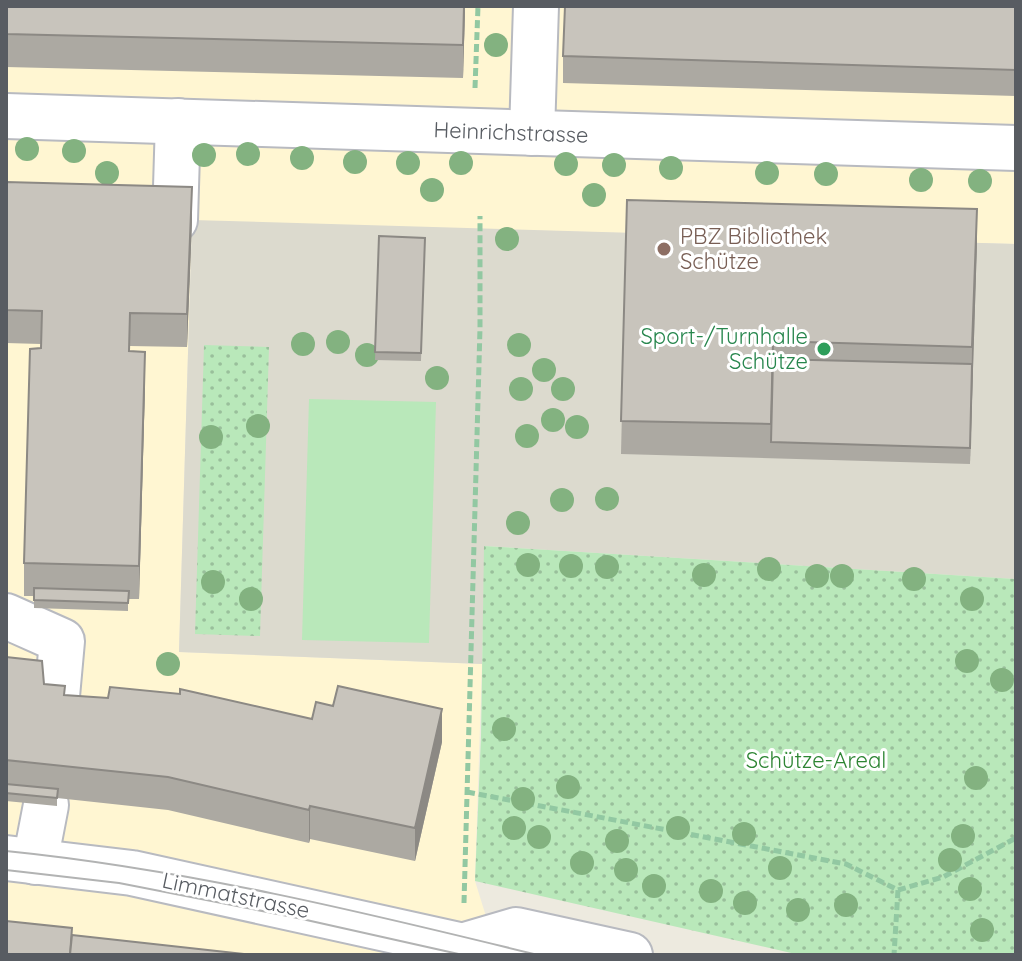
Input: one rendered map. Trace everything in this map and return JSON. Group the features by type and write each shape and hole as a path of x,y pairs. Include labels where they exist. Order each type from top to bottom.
{"street":[{"path":"532,133 536,6"},
{"name":"Heinrichstrasse","path":"6,116 1016,148"},
{"path":"175,220 178,121"},
{"path":"6,616 62,641 55,718"},
{"path":"20,860 46,805"},
{"name":"Limmatstrasse","path":"20,860 132,873 477,952 516,930 630,955"}],"path":[{"path":"475,89 478,6"},
{"path":"464,884 480,328 480,216"},
{"path":"467,792 846,864 898,890 943,877 1016,838"},
{"path":"894,955 898,890"}],"shaded area":[{"path":"6,6 1016,6 1016,244 192,221 179,652 482,664 475,881 498,955 6,955"},
{"path":"192,220 1016,244 1016,579 485,546 482,664 179,652"}],"green space":[{"path":"204,345 269,347 260,636 195,634"},
{"path":"309,399 436,402 429,643 302,640"},
{"name":"Schütze-Areal","path":"484,546 1016,579 1016,955 800,955 475,881"}],"building":[{"path":"6,6 464,6 463,45 6,34"},
{"path":"565,6 1016,6 1016,70 563,56"},
{"path":"6,182 192,187 187,314 130,313 129,351 145,352 139,566 24,563 30,349 41,348 42,311 6,310"},
{"path":"627,200 977,209 972,347 773,341 771,424 621,421"},
{"path":"379,236 425,238 421,353 375,352"},
{"path":"773,359 972,364 970,448 771,442"},
{"path":"34,588 129,591 128,603 34,600"},
{"path":"6,657 42,661 44,684 65,686 64,695 108,698 110,687 180,694 180,689 312,719 316,702 333,706 338,686 442,709 415,828 310,806 309,810 168,777 6,760"},
{"path":"6,784 58,789 57,798 6,793"},
{"path":"6,921 72,928 70,955 6,955"},
{"path":"72,935 253,955 70,955"}],"tram line":[{"path":"6,851 207,880 538,955"},
{"path":"6,870 119,883 463,955"}],"place":[{"name":"PBZ Bibliothek Schütze","path":"664,249"},
{"name":"Sport-/Turnhalle Schütze","path":"824,349"}]}
